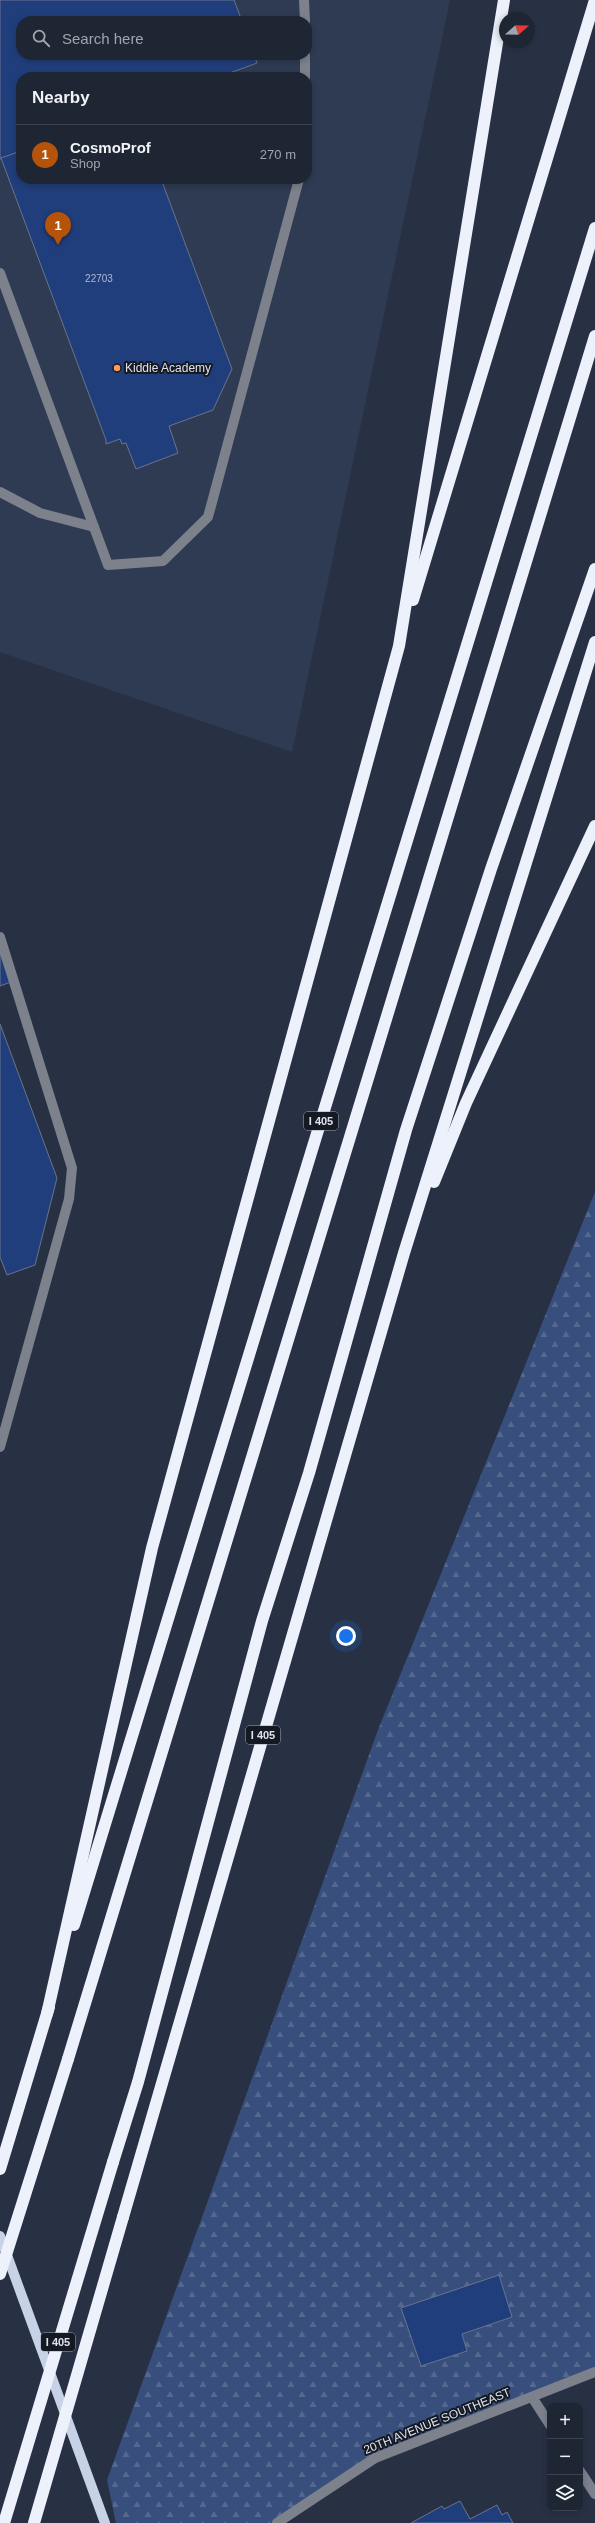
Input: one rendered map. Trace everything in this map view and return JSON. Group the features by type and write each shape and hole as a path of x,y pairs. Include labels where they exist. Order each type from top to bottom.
{"highway":[{"path":"399,646 504,0"},
{"path":"47,2014 152,1548 399,646 595,0"},
{"name":"I 405","path":"0,2169 595,228"},
{"name":"I 405","path":"0,2274 68,2060 595,336"},
{"name":"I 405","path":"4,2523 140,2074 262,1621 309,1473 406,1130 491,869 595,569"},
{"name":"I 405","path":"34,2523 404,1253 595,642"},
{"path":"404,1253 466,1103 595,826"}],"main road":[{"path":"0,2236 105,2523"}],"street":[{"path":"304,0 305,16"},
{"path":"305,60 305,72"},
{"path":"0,273 108,565 163,561 208,517 298,184"},
{"path":"0,492 40,513 94,527"},
{"path":"0,937 72,1168 69,1199 0,1447"},
{"name":"20TH AVENUE SOUTHEAST","path":"277,2523 376,2458 595,2372"},
{"path":"532,2397 547,2420"},
{"path":"583,2475 595,2494"}],"shaded area":[{"path":"0,0 450,0 292,752 0,652"}],"green space":[{"path":"595,1192 595,2372 375,2458 277,2523 116,2523 107,2480 378,1730"}],"building":[{"path":"0,0 234,0 240,16 16,16 16,60 256,60 257,63 233,72 16,72 16,153 0,159"},
{"path":"16,153 16,184 163,184 232,369 213,410 169,426 178,453 136,469 126,443 122,444 120,439 106,444 106,440 1,158"},
{"path":"0,953 11,982 0,986"},
{"path":"0,1024 57,1178 35,1265 7,1275 0,1257"},
{"path":"499,2275 512,2317 462,2334 467,2351 421,2366 401,2308"},
{"path":"460,2501 470,2519 497,2505 502,2515 507,2512 513,2523 411,2523 442,2506 444,2509"}],"place":[{"name":"CosmoProf","path":"58,245"},
{"name":"Kiddie Academy","path":"117,368"}]}
